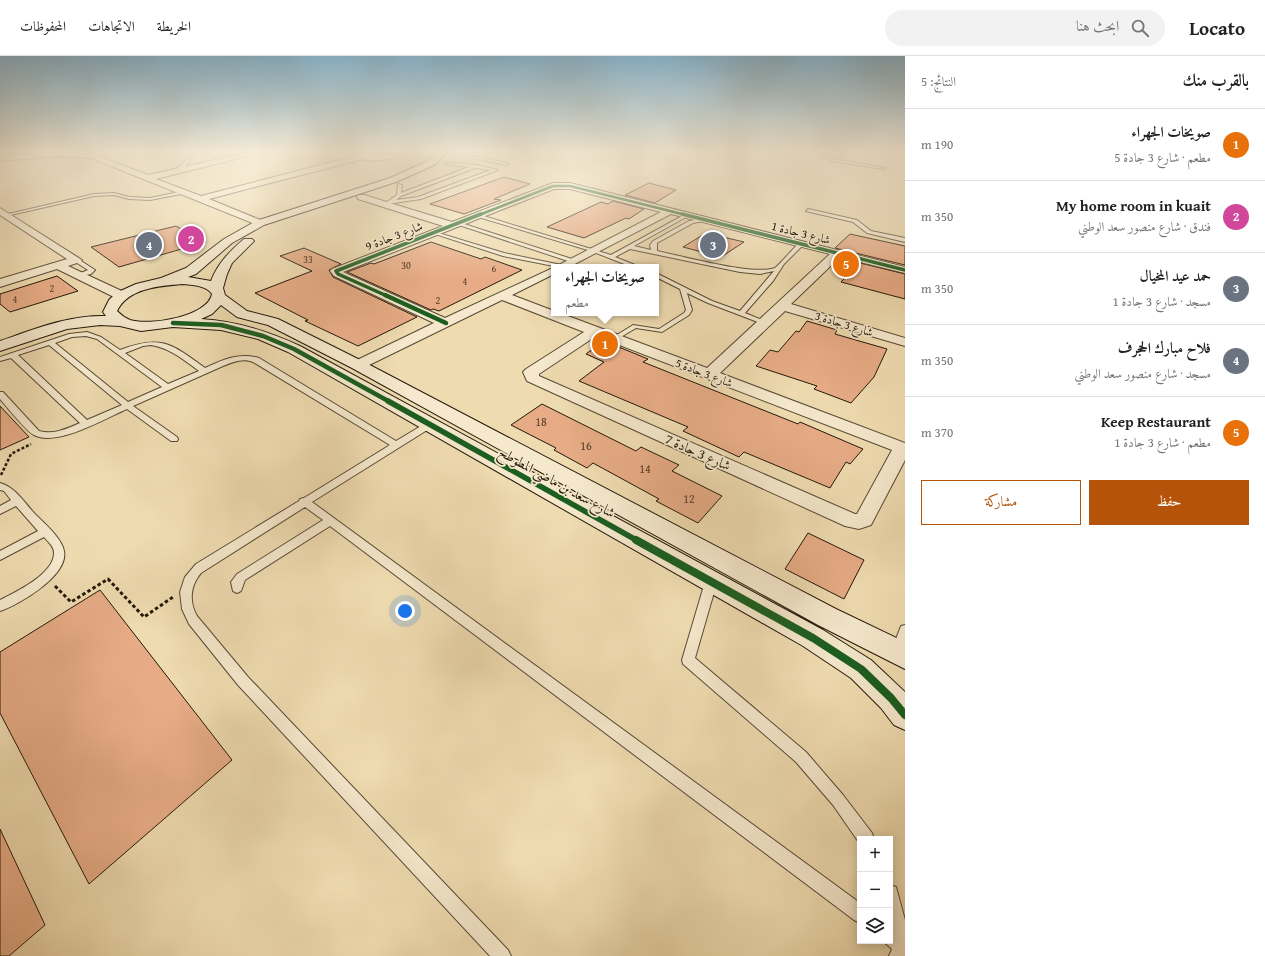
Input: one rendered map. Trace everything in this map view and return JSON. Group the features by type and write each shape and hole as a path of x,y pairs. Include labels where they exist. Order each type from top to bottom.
{"street":[{"path":"189,194 260,223"},
{"path":"200,199 219,194"},
{"path":"6,345 93,305 120,297 150,284 166,281 191,271 228,240 260,223 350,194"},
{"path":"6,345 44,340 61,326 88,321 121,322 154,326 191,318 205,312 215,304 218,278 224,265 234,252 248,241 290,220 362,197 378,194"},
{"name":"شارع 3 جادة 9","path":"446,323 338,274 336,271 532,194"},
{"name":"شارع 3 جادة 9","path":"600,194 668,212"},
{"name":"شارع 3 جادة 9","path":"362,197 454,224"},
{"path":"568,264 668,212"},
{"name":"شارع 3 جادة 1","path":"668,212 905,270"},
{"path":"3,213 76,260"},
{"path":"7,228 21,225"},
{"name":"شارع 3 جادة 1","path":"709,375 784,306 837,254"},
{"path":"0,283 76,260"},
{"path":"59,266 120,297"},
{"path":"358,365 551,272"},
{"name":"شارع سعد بن ماضي المطوطح","path":"166,281 197,281 208,284 230,306 242,314 273,322 358,365 827,617 901,654"},
{"name":"شارع 3 جادة 5","path":"503,296 551,314"},
{"path":"120,297 112,305 110,312 113,318 121,322"},
{"name":"شارع 3 جادة 3","path":"784,306 905,342"},
{"name":"شارع 3 جادة 5","path":"555,316 903,448"},
{"name":"شارع سعد بن ماضي المطوطح","path":"173,323 223,325 245,329 269,336 813,638 860,669 891,698 905,714"},
{"name":"شارع 3 جادة 7","path":"594,331 531,372 532,378 852,521 859,522 864,520 903,448"}],"lane":[{"path":"3,213 94,195 114,194 129,198 150,199 174,194"},
{"path":"388,204 396,194"},
{"path":"388,204 419,198 430,194"},
{"path":"808,210 855,221 869,232 905,240"},
{"path":"477,215 593,250 629,264"},
{"path":"611,257 684,216"},
{"path":"654,252 653,245 655,242 691,222 701,220"},
{"path":"454,224 559,264"},
{"path":"434,232 503,254 554,264"},
{"path":"741,314 800,244"},
{"path":"629,247 751,271 778,269"},
{"path":"76,260 92,270 89,273 78,276"},
{"path":"659,277 710,302 765,323"},
{"path":"614,339 635,326 660,330 687,314 689,310 682,289"},
{"path":"6,345 29,349 44,340 71,335 87,334 99,338 167,387"},
{"path":"44,340 127,405 174,438"},
{"path":"6,345 23,344 29,349"},
{"path":"119,353 143,344 157,344 166,346 204,371"},
{"path":"0,359 6,345"},
{"path":"6,345 86,424"},
{"path":"0,394 36,433 47,436 63,434 230,360 253,358 396,445"},
{"path":"429,425 205,564 193,575 187,588 185,599 187,612 243,681 502,956"},
{"path":"0,486 7,489 18,501 57,546 60,554 57,564 46,577 31,589 0,606"},
{"path":"0,510 18,501"},
{"path":"304,502 857,912"},
{"path":"237,588 237,582 241,577 330,521"},
{"path":"0,556 45,532"},
{"path":"711,582 688,660 801,757 838,800 864,836"},
{"path":"901,654 905,630"},
{"path":"892,908 897,946"}],"path":[{"path":"0,476 12,454 47,436"},
{"path":"46,577 71,602 108,579 144,617 187,588"}],"building":[{"path":"457,194 506,194 494,199 501,200 464,214 430,204"},
{"path":"627,194 670,194 655,203 625,195"},
{"path":"613,201 644,209 629,219 626,218 584,238 547,227 601,202 608,204"},
{"path":"176,226 206,242 119,267 91,247"},
{"path":"706,233 744,242 721,257 683,247"},
{"path":"850,234 905,246 905,265 835,248"},
{"path":"431,242 481,259 485,257 522,270 439,311 433,309 431,310 347,272 371,263 374,264"},
{"path":"304,248 341,264 329,270 333,277 417,317 358,346 305,321 308,320 255,293 312,271 280,256"},
{"path":"860,263 905,274 905,299 841,282"},
{"path":"57,276 78,291 10,312 0,304 0,294"},
{"path":"807,321 837,330 835,334 887,349 874,377 851,403 814,389 817,386 756,366 770,350 778,352 796,331 799,332"},
{"path":"604,341 648,359 643,362 798,424 800,422 863,449 850,464 846,462 830,488 744,452 739,457 683,431 688,427 579,381 604,362 586,354"},
{"path":"542,404 636,451 641,447 679,465 672,471 722,496 698,523 656,501 659,499 593,463 587,468 554,450 556,448 511,425"},
{"path":"0,406 29,437 0,450"},
{"path":"808,533 864,560 844,599 785,569"},
{"path":"100,590 232,760 89,884 0,713 0,652"},
{"path":"0,829 45,925 9,956 0,956"}],"cycle path":[{"path":"446,323 338,274 336,271 533,194"},
{"path":"602,194 905,270"},
{"path":"173,323 221,325 249,331 294,349 813,638 861,669 891,698 905,715"}],"place":[{"name":"My home room in kuait","path":"191,239"},
{"name":"فلاح مبارك الحجرف","path":"149,245"},
{"name":"حمد عيد المخيال","path":"713,245"},
{"name":"Keep Restaurant","path":"846,264"},
{"name":"صويخات الجهراء","path":"605,344"}]}
